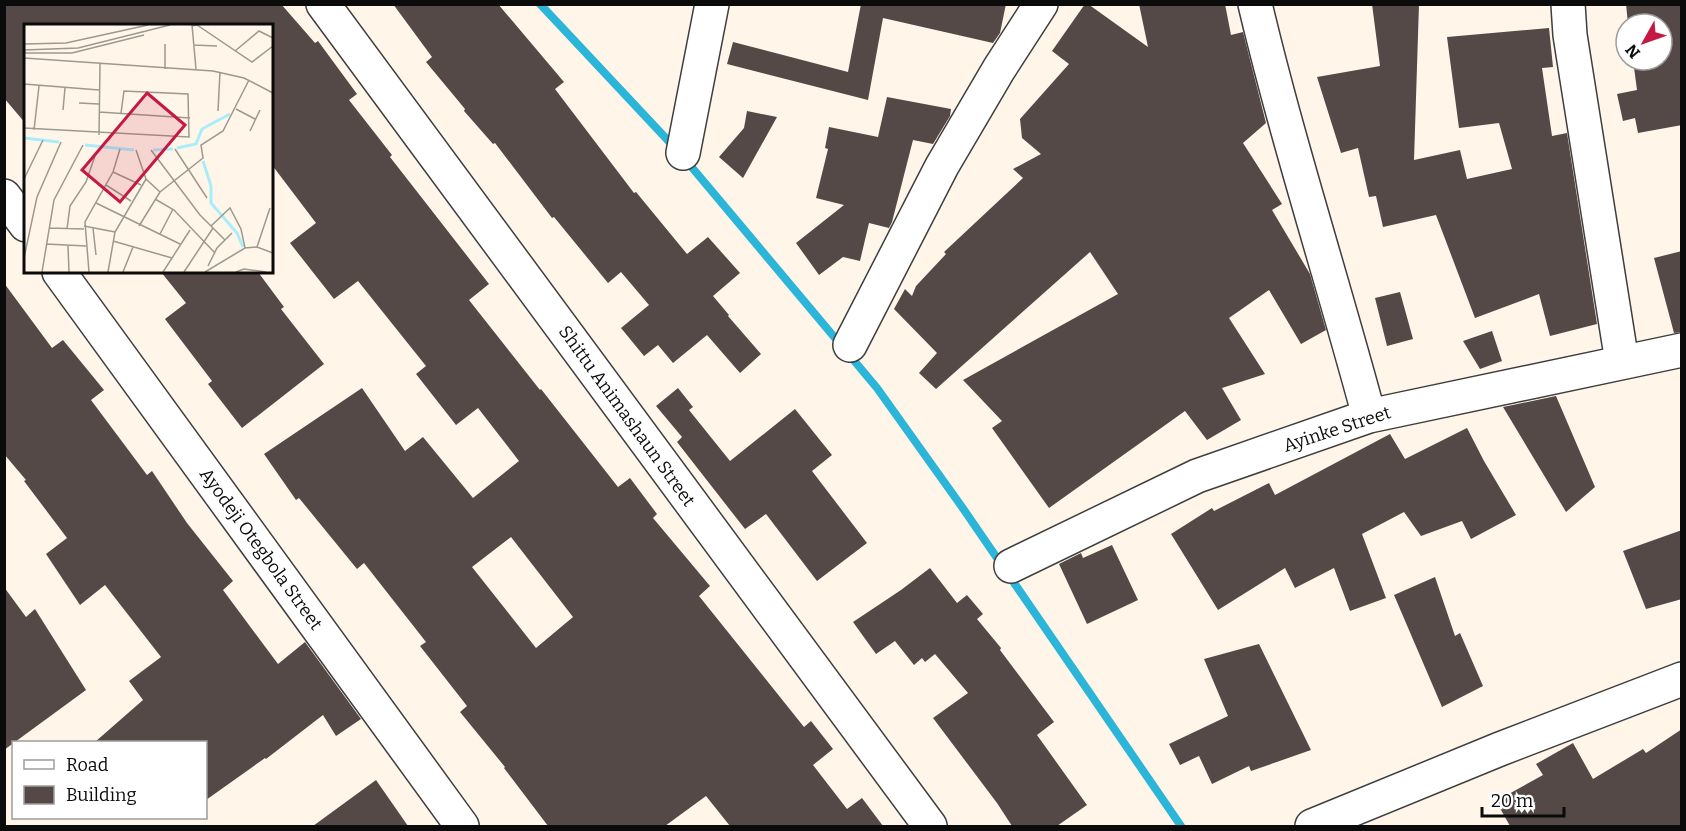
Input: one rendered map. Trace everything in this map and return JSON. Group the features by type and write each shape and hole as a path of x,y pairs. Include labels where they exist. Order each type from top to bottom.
{"street":[{"name":"Shittu Animashaun Street","path":"323,4 930,826"},
{"path":"683,153 712,4"},
{"path":"850,345 942,166 999,69 1041,4"},
{"path":"1255,4 1293,153 1340,308 1369,416"},
{"path":"1568,4 1570,35 1622,362"},
{"path":"4,196 24,222"},
{"name":"Ayodeji Otegbola Street","path":"60,273 462,826"},
{"name":"Ayinke Street","path":"1011,566 1197,476 1369,416 1682,350"},
{"path":"1312,826 1500,749 1668,683 1682,680"}],"building":[{"path":"4,4 281,4 315,43 318,41 357,94 349,100 392,155 390,157 489,284 469,300 618,487 630,478 657,514 653,518 710,586 699,596 804,727 811,721 833,749 813,765 847,809 862,798 883,826 730,826 706,796 665,826 548,826 505,767 460,712 467,706 420,646 426,642 364,563 357,569 299,498 296,500 264,454 362,388 405,451 423,437 473,498 519,461 478,408 456,425 416,374 426,366 358,281 334,299 290,243 316,223 273,166 273,24 24,24 24,122 4,98","holes":["511,537 573,617 536,648 472,567"]},
{"path":"393,4 498,4 564,82 555,89 634,193 636,192 687,254 708,237 740,273 713,296 761,354 740,373 707,335 673,363 658,345 644,356 621,328 649,305 621,272 608,283 554,217 552,218 495,143 493,144 464,111 465,109 426,62 432,57"},
{"path":"861,4 1006,4 1000,33 993,43 883,18 868,100 727,64 733,42 848,72"},
{"path":"1085,4 1148,47 1139,4 1225,4 1231,35 1243,32 1266,123 1243,143 1282,204 1272,210 1310,274 1326,330 1301,344 1269,290 1229,318 1265,374 1222,388 1241,420 1207,440 1185,411 1049,508 992,428 1002,421 963,380 1118,294 1090,252 936,389 919,373 937,353 894,309 905,289 912,296 916,286 946,254 944,252 1023,178 1013,169 1041,154 1022,138 1020,119 1069,64 1052,51"},
{"path":"1372,4 1419,4 1414,160 1460,150 1467,179 1512,169 1499,123 1459,128 1447,37 1549,28 1553,67 1542,68 1552,136 1567,133 1597,324 1550,336 1539,294 1475,318 1436,215 1383,227 1376,196 1369,197 1358,148 1341,153 1317,77 1380,66"},
{"path":"1626,4 1682,4 1682,125 1638,133 1635,118 1623,121 1617,94 1637,90 1635,72 1674,72 1674,12 1627,12"},
{"path":"887,97 951,109 950,116 933,144 913,140 889,228 869,223 860,261 843,257 819,275 796,243 844,205 816,198 828,149 825,148 829,127 878,137"},
{"path":"747,111 777,117 743,178 719,157 744,128"},
{"path":"1682,251 1682,332 1674,333 1654,258"},
{"path":"162,273 259,273 284,307 281,309 324,364 242,428 208,384 212,381 165,319 186,303"},
{"path":"4,283 52,348 63,340 104,390 91,400 147,475 152,471 187,523 233,581 223,590 278,664 305,642 361,719 336,736 323,715 266,759 207,799 207,741 96,741 143,700 129,681 161,657 105,585 80,605 46,554 67,538 24,481 26,480 4,454"},
{"path":"1400,292 1413,339 1387,346 1375,298"},
{"path":"1492,331 1502,361 1480,369 1463,341"},
{"path":"678,388 693,407 689,410 730,461 795,409 832,455 812,471 867,543 817,581 766,514 745,529 677,442 682,437 656,406"},
{"path":"1556,396 1595,487 1566,512 1503,407"},
{"path":"1467,428 1516,515 1471,539 1462,521 1421,536 1404,512 1362,534 1386,598 1350,611 1334,568 1295,588 1285,568 1218,610 1171,534 1212,508 1214,511 1269,483 1275,495 1390,434 1405,459"},
{"path":"1682,530 1682,599 1646,609 1623,551"},
{"path":"1112,545 1138,600 1087,624 1059,564 1081,553 1083,558"},
{"path":"930,568 957,603 967,595 983,614 977,619 1001,648 1000,650 1054,722 1037,735 1087,805 1057,826 1012,826 933,718 968,693 935,654 925,662 922,658 914,665 895,641 876,654 853,622"},
{"path":"1435,577 1455,636 1460,633 1483,686 1442,707 1394,595"},
{"path":"4,587 26,617 35,609 86,690 16,741 12,741 12,744 4,750"},
{"path":"1259,644 1311,750 1251,771 1249,766 1212,784 1199,756 1180,765 1169,744 1228,716 1204,659"},
{"path":"1682,729 1682,826 1510,826 1496,801 1543,775 1536,764 1573,743 1593,779 1643,749 1646,753"},
{"path":"376,780 408,826 313,826"}],"waterway":[{"path":"540,4 676,149"},
{"path":"684,158 877,388 962,507 1181,826"}]}
